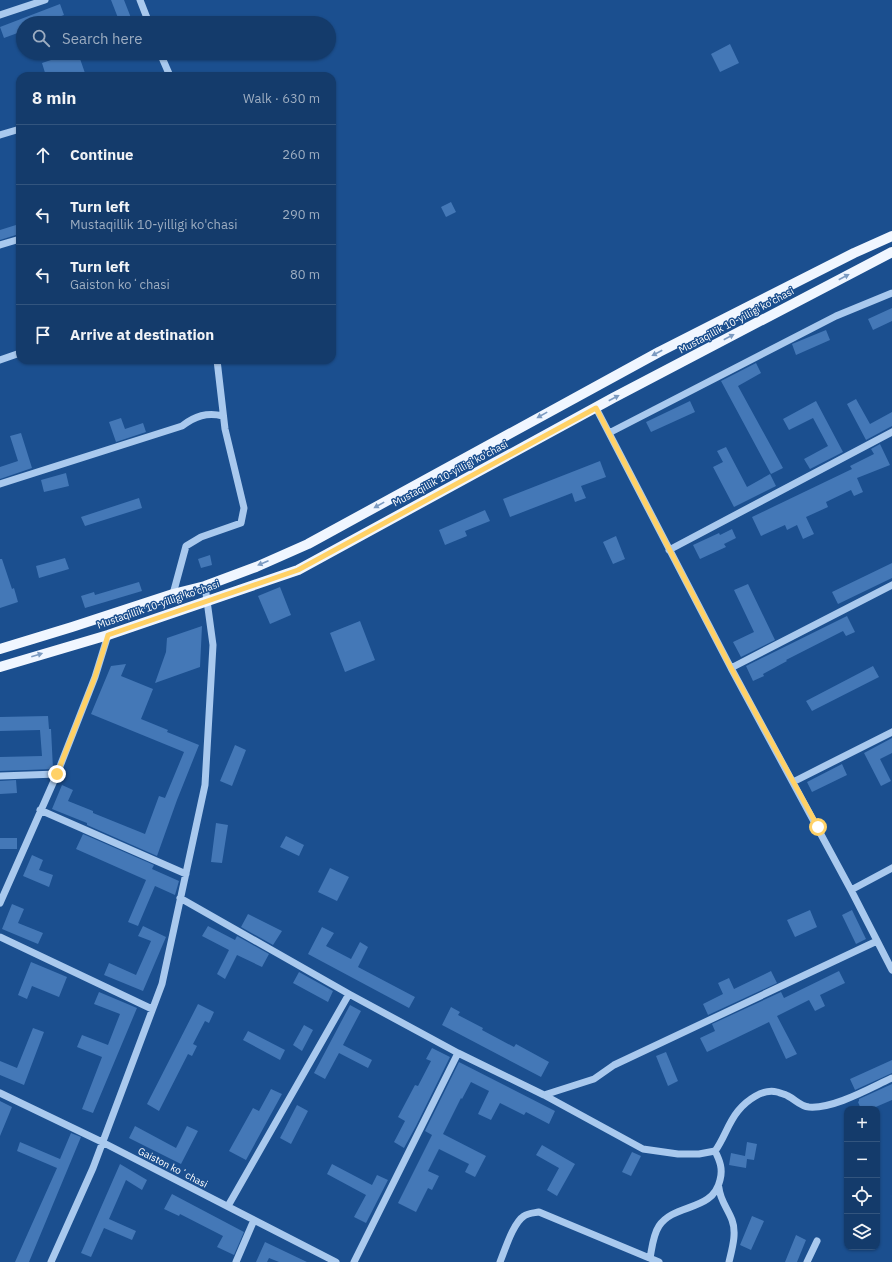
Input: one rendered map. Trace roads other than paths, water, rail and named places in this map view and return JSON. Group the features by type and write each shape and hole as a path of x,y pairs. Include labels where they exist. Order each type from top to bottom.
{"main road":[{"name":"Mustaqillik 10-yilligi ko'chasi","path":"0,648 72,627 173,594 205,586 256,567 308,544 659,352 854,253 892,236"},
{"name":"Mustaqillik 10-yilligi ko'chasi","path":"0,667 108,635 298,570 596,408 892,252"}],"street":[{"path":"0,15 45,0"},
{"path":"140,0 146,16"},
{"path":"163,60 168,72"},
{"path":"0,135 16,130"},
{"path":"0,245 16,239"},
{"path":"609,432 836,316 892,292"},
{"path":"0,360 16,354"},
{"path":"173,594 186,546 201,537 241,523 244,508 225,428 217,364"},
{"path":"596,408 731,668 851,890 892,970"},
{"path":"0,484 182,426 192,419 214,414 223,416"},
{"path":"669,550 892,432"},
{"path":"731,668 892,585"},
{"path":"51,1262 93,1168 162,984 205,786 213,645 205,586"},
{"path":"0,902 57,774 95,677 108,635"},
{"path":"793,782 892,732"},
{"path":"0,776 57,774"},
{"path":"40,810 186,874"},
{"path":"851,890 892,868"},
{"path":"180,898 349,994 458,1053 544,1095 643,1149 678,1154 698,1154 715,1151 722,1142 729,1125 738,1111 752,1098 764,1092 775,1091 788,1096 800,1105 808,1107 821,1107 834,1104 892,1078"},
{"path":"0,937 152,1009"},
{"path":"544,1095 594,1079 614,1065 877,941"},
{"path":"228,1206 349,994"},
{"path":"354,1262 458,1053"},
{"name":"Gaiston koʻchasi","path":"0,1093 102,1142 336,1262"},
{"path":"715,1151 721,1162 722,1174 719,1188 720,1196 732,1221 734,1229 729,1262"},
{"path":"650,1258 652,1242 658,1226 664,1219 675,1213 709,1200 719,1188"},
{"path":"500,1262 516,1224 523,1217 539,1212 660,1262"},
{"path":"236,1262 254,1220"},
{"path":"807,1262 817,1241"}]}
